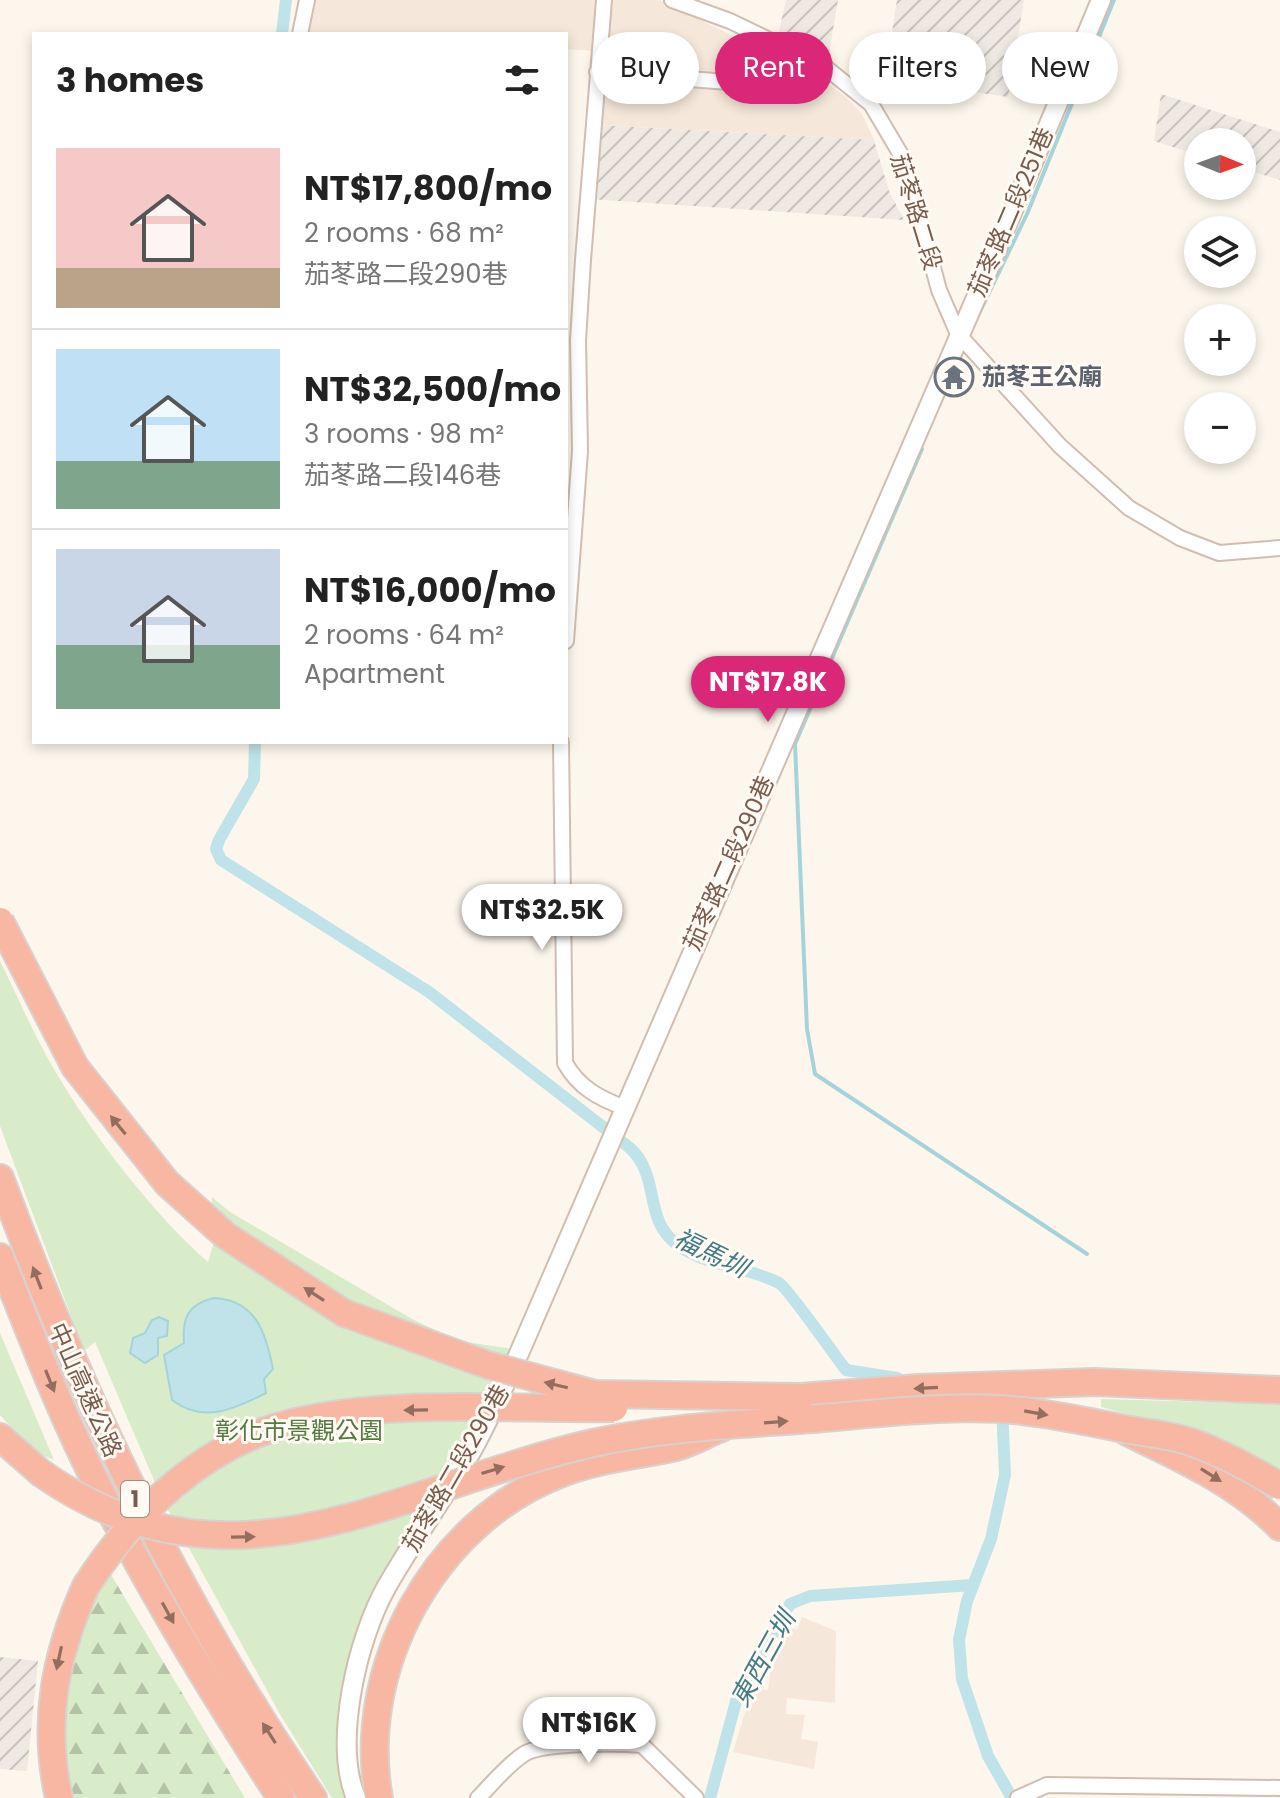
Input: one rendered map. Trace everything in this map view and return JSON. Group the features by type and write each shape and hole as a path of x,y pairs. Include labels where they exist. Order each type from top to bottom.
{"highway":[{"path":"0,921 75,1067 167,1183 225,1235 344,1313 488,1365 595,1394 801,1397"},
{"name":"中山高速公路","path":"0,1178 48,1305 126,1481 207,1634 313,1798"},
{"name":"中山高速公路","path":"0,1257 67,1422 113,1513 206,1682 281,1798"},
{"path":"1144,1384 1209,1374 1280,1373"},
{"path":"59,1798 50,1735 53,1690 61,1648 86,1586 126,1529 169,1488 249,1437 291,1423 387,1410 637,1408 932,1387 1144,1384 1280,1390"},
{"path":"0,1437 60,1486 115,1515 165,1531 234,1537 308,1529 519,1462 636,1435 913,1412 1021,1411 1192,1442 1249,1467 1280,1486"},
{"path":"381,1798 377,1721 387,1670 402,1625 450,1551 467,1532 527,1490 556,1475 625,1455 679,1446 723,1426"},
{"path":"1116,1427 1198,1466 1235,1490 1280,1527"}],"street":[{"path":"300,32 307,0"},
{"path":"601,32 604,0"},
{"name":"茄苳路二段","path":"672,0 730,21 825,67 871,104 904,160 939,290 958,334 1060,446 1129,508 1180,538 1219,553 1280,548"},
{"name":"茄苳路二段251巷","path":"958,334 1101,0"},
{"path":"568,587 578,340 595,104"},
{"name":"茄苳路二段290巷","path":"356,1798 348,1777 347,1726 355,1681 377,1606 473,1449 514,1365 958,334"},
{"path":"561,744 565,1063 574,1078 597,1097 625,1108"},
{"path":"381,1798 382,1741 392,1679 406,1632 436,1586"},
{"path":"478,1798 524,1754 548,1746 570,1748 613,1743 642,1745 696,1798"},
{"path":"1018,1798 1047,1785 1280,1788"}],"shaded area":[{"path":"304,0 659,0 725,32 715,32 715,104 833,104 833,88 862,114 874,140 594,125 594,104 699,104 699,32 592,32 592,51 568,49 568,32 301,32"},
{"path":"786,0 838,0 833,32 779,32"},
{"path":"897,0 1024,0 1019,32 1002,32 1002,96 986,94 986,32 892,32"},
{"path":"1161,94 1280,132 1280,180 1256,172 1256,128 1184,128 1184,151 1154,141"},
{"path":"594,125 874,140 889,191 904,220 589,199"},
{"path":"802,1617 836,1631 835,1703 787,1698 786,1714 805,1715 801,1739 818,1742 814,1769 733,1752 752,1689 768,1690 771,1666 766,1662 786,1626 797,1630"},
{"path":"0,1657 38,1661 27,1771 0,1769"}],"green space":[{"name":"彰化市景觀公園","path":"0,961 50,1062 89,1125 147,1199 208,1262 214,1242 212,1197 230,1212 412,1319 459,1341 520,1350 375,1602 345,1721 363,1798 332,1798 281,1716 162,1499 95,1342 84,1351 0,1126"},
{"path":"0,1333 54,1460 33,1451 0,1415"},
{"path":"1101,1399 1280,1404 1280,1471 1188,1431 1101,1407"},
{"path":"110,1573 245,1798 73,1798 65,1740 68,1681 82,1625"}],"water":[{"path":"214,1298 240,1305 257,1321 267,1343 273,1369 264,1379 266,1393 231,1409 207,1413 172,1400 164,1355 184,1343 188,1313 198,1304"},
{"path":"159,1317 168,1321 167,1336 158,1338 158,1355 145,1363 130,1353 133,1338 145,1333 152,1320"}],"waterway":[{"name":"福馬圳","path":"282,32 286,0"},
{"path":"973,326 1027,214 1114,0"},
{"path":"922,449 795,744 807,1029 815,1074 1087,1254"},
{"name":"福馬圳","path":"255,744 254,779 219,840 216,849 221,860 429,992 630,1148 645,1169 661,1226 679,1246 706,1259 779,1283 846,1370 897,1378"},
{"name":"福馬圳","path":"1002,1407 1005,1475 991,1539 967,1601 959,1640 962,1679 988,1756 1012,1798"},
{"name":"東西三圳","path":"710,1798 738,1694 790,1604 810,1596 973,1585"}],"place":[{"name":"茄苳王公廟","path":"954,377"}]}
